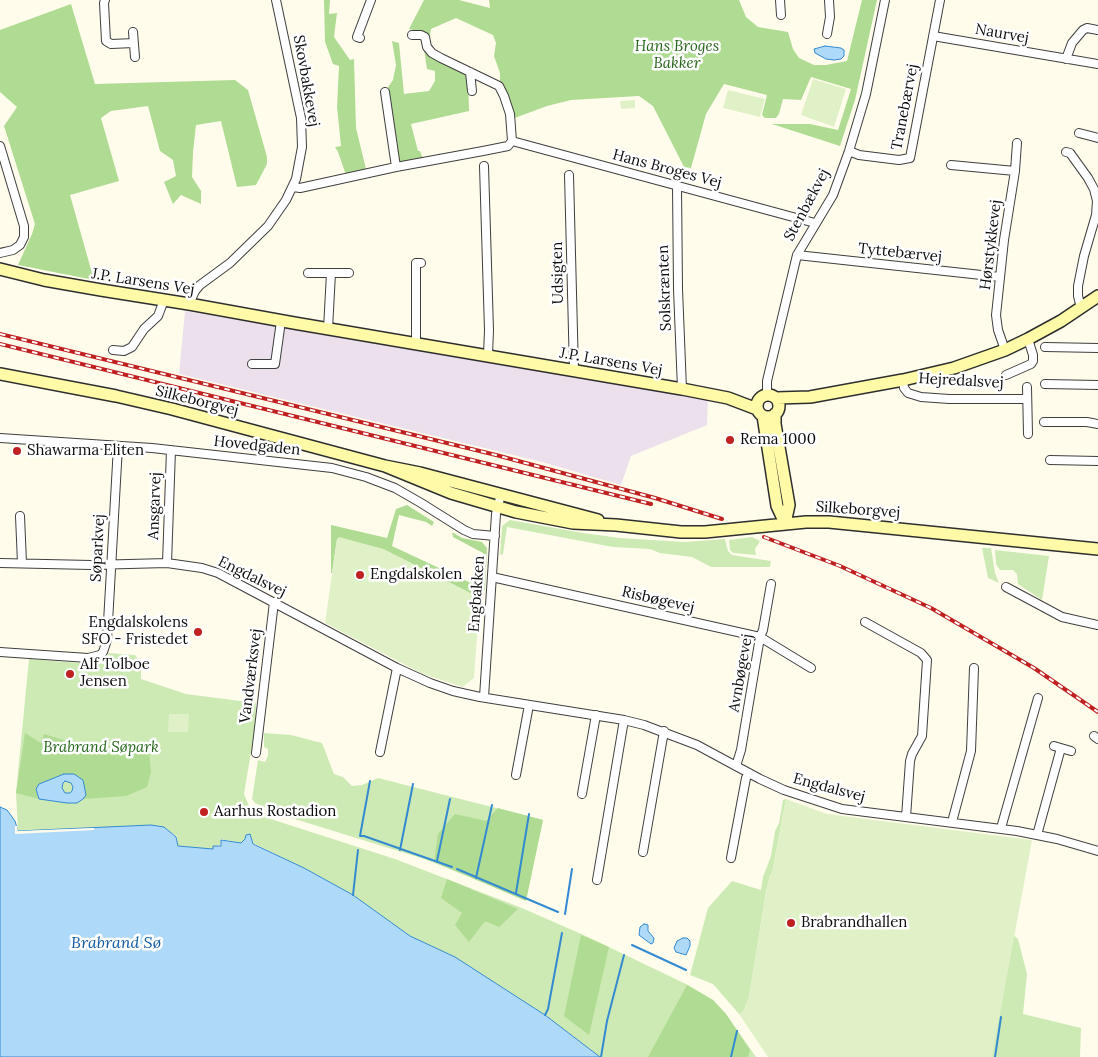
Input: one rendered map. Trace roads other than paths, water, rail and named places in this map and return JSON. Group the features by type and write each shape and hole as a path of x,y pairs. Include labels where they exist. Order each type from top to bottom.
{"main road":[{"name":"J.P. Larsens Vej","path":"0,269 66,284 682,389 768,406"},
{"name":"Hejredalsvej","path":"768,406 903,380 954,368 1005,350 1028,339 1098,296"},
{"name":"Silkeborgvej","path":"0,374 116,396 172,409 616,525"},
{"name":"Stenbækvej","path":"768,406 777,506 785,523"},
{"name":"Silkeborgvej","path":"385,466 451,493 540,517 573,523 616,525 681,532 705,532 785,523 821,522 857,524 1098,549"}],"street":[{"path":"105,0 106,41 111,44 134,43"},
{"name":"Skovbakkevej","path":"189,304 200,285 234,260 268,226 278,214 293,187 302,147 301,118 276,0"},
{"path":"360,38 356,37 371,0"},
{"path":"780,0 781,15"},
{"path":"827,34 830,17 829,0"},
{"name":"Stenbækvej","path":"768,406 767,381 797,255 833,195 850,151 866,94 886,0"},
{"name":"Tranebærvej","path":"850,151 859,155 899,160 910,158 940,0"},
{"path":"1066,59 1072,43 1083,30 1087,28 1098,30"},
{"path":"133,32 134,56"},
{"path":"293,187 300,188 396,167 500,148 508,146 512,142 510,114 499,86 432,53 427,47 424,37 412,35"},
{"name":"Naurvej","path":"933,36 1098,64"},
{"path":"470,72 472,91"},
{"path":"385,92 396,167"},
{"path":"1079,133 1098,138"},
{"name":"Hans Broges Vej","path":"512,142 815,223"},
{"name":"Hørstykkevej","path":"1005,350 996,323 1017,143"},
{"path":"0,146 24,226 24,237 20,245 13,250 0,253"},
{"path":"1066,152 1070,154 1094,189 1097,201 1096,224 1078,286 1081,308"},
{"path":"951,165 1015,171"},
{"path":"484,166 489,330 488,356"},
{"name":"Udsigten","path":"569,175 574,371"},
{"name":"Solskrænten","path":"677,186 678,289 682,389"},
{"name":"Tyttebærvej","path":"797,255 1000,277"},
{"path":"416,344 416,263 421,263"},
{"path":"308,273 350,274"},
{"path":"328,329 331,273"},
{"path":"113,350 124,351 132,347 144,329 158,316 164,300"},
{"path":"252,364 275,364 281,321"},
{"name":"Hejredalsvej","path":"1006,375 1031,364 1033,355 1028,339"},
{"path":"1045,347 1098,348"},
{"name":"Hejredalsvej","path":"903,380 908,393 921,397 1027,399"},
{"path":"1045,384 1098,384"},
{"path":"1027,387 1028,434"},
{"path":"1044,422 1098,424"},
{"name":"Hovedgaden","path":"0,438 171,450 332,468 394,488 473,534 494,536"},
{"name":"Søparkvej","path":"0,652 88,658 100,655 103,652 107,640 118,446"},
{"name":"Ansgarvej","path":"167,563 171,450"},
{"path":"1050,460 1098,461"},
{"name":"Engbakken","path":"484,697 494,536 501,494"},
{"path":"20,516 22,563"},
{"name":"Engdalsvej","path":"0,563 167,563 202,568 218,573 397,668 453,691 624,720 664,731 697,745 784,790 827,805 858,812 1001,828 1098,851"},
{"name":"Risbøgevej","path":"492,577 760,637 812,668"},
{"name":"Avnbøgevej","path":"736,766 741,750 771,584"},
{"path":"1006,587 1062,616 1098,626"},
{"name":"Vandværksvej","path":"256,753 274,602"},
{"path":"865,622 921,653 927,660 922,736 910,761 906,817"},
{"path":"380,752 397,668"},
{"path":"952,822 971,751 974,668"},
{"path":"1001,828 1038,698"},
{"path":"516,775 529,705"},
{"path":"582,794 596,715"},
{"path":"597,880 624,720"},
{"path":"643,852 664,731"},
{"path":"1037,835 1058,747 1071,751"},
{"path":"731,858 748,773"}],"water":[{"path":"825,46 841,48 844,50 844,56 841,59 834,60 826,59 815,53 814,49"},
{"path":"64,774 74,774 83,780 86,795 77,803 39,799 36,789 39,784","holes":["65,781 71,783 72,791 65,793 62,788 63,783"]},
{"name":"Brabrand Sø","path":"0,807 7,810 15,821 18,831 151,825 164,827 176,837 178,846 213,849 213,846 221,846 221,840 241,843 246,835 250,834 253,844 304,868 353,895 410,936 455,957 545,1015 600,1057 0,1057"},
{"path":"644,924 648,925 648,931 654,938 651,944 639,935 640,927"},
{"path":"687,938 690,941 686,955 676,952 674,948 677,941"}],"waterway":[{"path":"370,781 360,836 452,867"},
{"path":"400,850 413,784"},
{"path":"437,861 450,799"},
{"path":"476,878 492,805"},
{"path":"516,893 529,814"},
{"path":"353,895 358,850"},
{"path":"457,869 558,912"},
{"path":"565,914 572,869"},
{"path":"545,1015 548,1009 562,933"},
{"path":"632,945 686,970"},
{"path":"601,1057 607,1021 624,955"},
{"path":"995,1057 1001,1017"},
{"path":"731,1057 737,1031"}],"railway":[{"path":"0,334 496,455 655,498 722,519"},
{"path":"0,344 651,504"},
{"path":"764,537 840,566 931,608 1034,668 1098,712"}],"place":[{"name":"Rema 1000","path":"730,440"},
{"name":"Shawarma Eliten","path":"17,451"},
{"name":"Engdalskolen","path":"360,575"},
{"name":"Engdalskolens SFO - Fristedet","path":"198,632"},
{"name":"Alf Tolboe Jensen","path":"70,674"},
{"name":"Aarhus Rostadion","path":"204,812"},
{"name":"Brabrandhallen","path":"791,923"}],"park label":[{"name":"Hans Broges Bakker","path":"677,56"},
{"name":"Brabrand Søpark","path":"101,748"}]}
